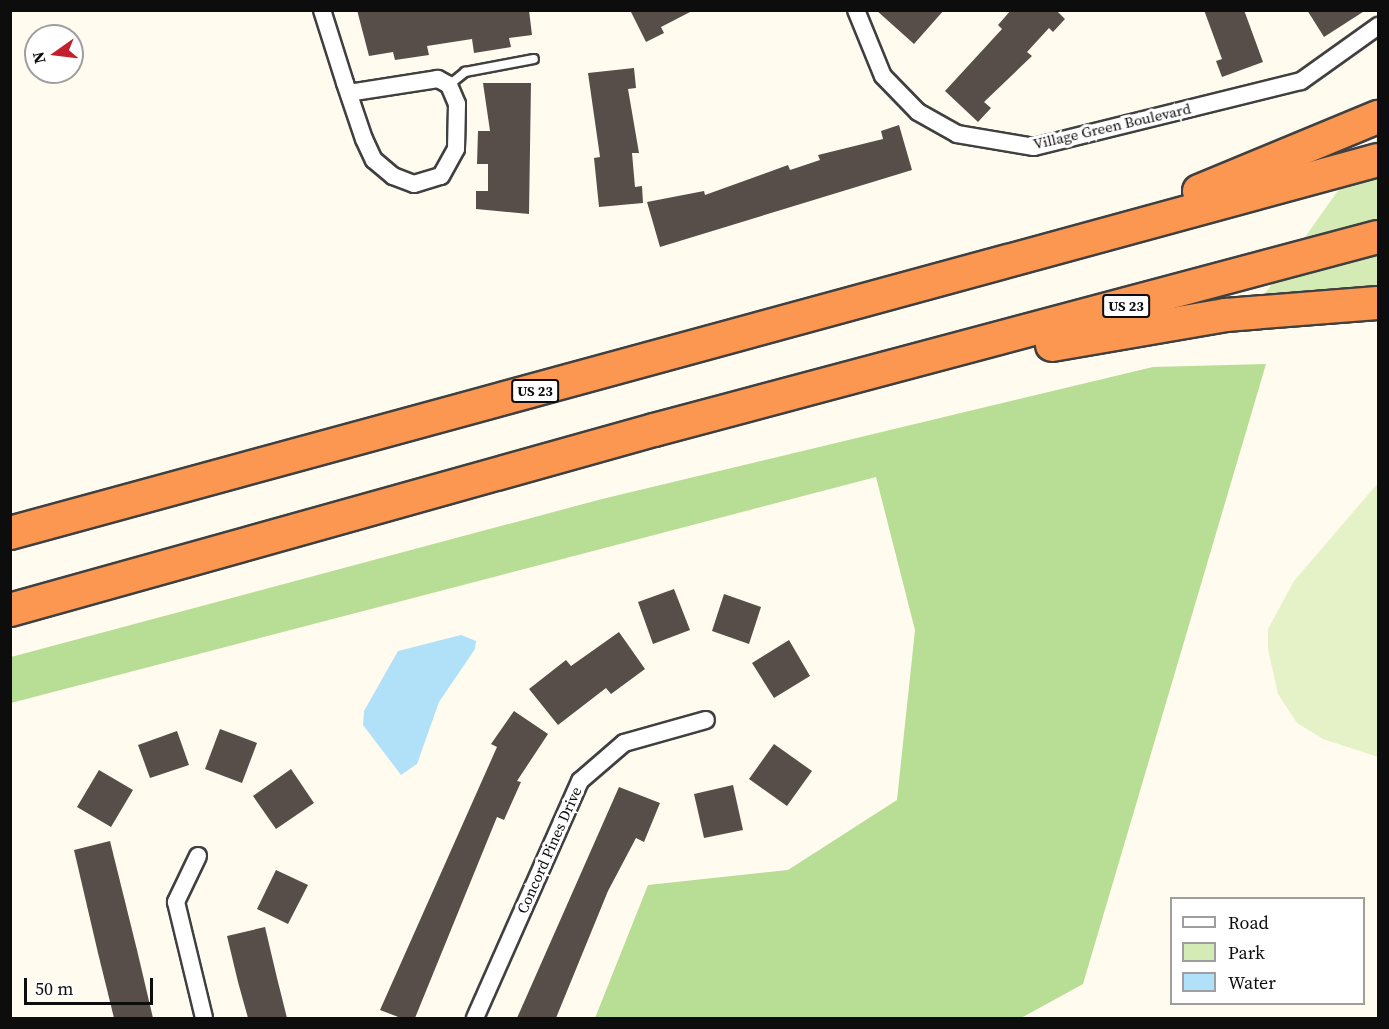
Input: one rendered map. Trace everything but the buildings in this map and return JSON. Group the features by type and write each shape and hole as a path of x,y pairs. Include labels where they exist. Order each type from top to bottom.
{"highway":[{"path":"1059,247 1378,117"},
{"name":"US 23","path":"10,533 1378,160"},
{"name":"US 23","path":"10,610 1378,237"},
{"path":"873,375 1226,315 1378,303"}],"street":[{"path":"322,10 349,93 374,160 393,176 414,184 430,183 451,163 457,104 449,85 438,79 349,93"},
{"name":"Village Green Boulevard","path":"856,10 883,76 918,112 957,134 1034,147 1301,81 1378,27"},
{"name":"Concord Pines Drive","path":"475,1018 579,781 624,742 706,720"},
{"path":"198,856 176,902 204,1018"}],"lane":[{"path":"449,85 465,72 534,58"}],"green space":[{"path":"1378,139 1378,292 1264,295 1371,144"},
{"path":"1266,364 1083,984 1021,1018 595,1018 648,885 788,870 897,800 915,630 876,477 11,703 11,657 602,499 1153,367"},
{"path":"1378,483 1378,757 1323,739 1297,723 1278,694 1268,649 1268,629 1294,581"}],"water":[{"path":"461,635 476,641 475,649 439,702 417,764 401,775 363,725 364,711 398,651"}]}
